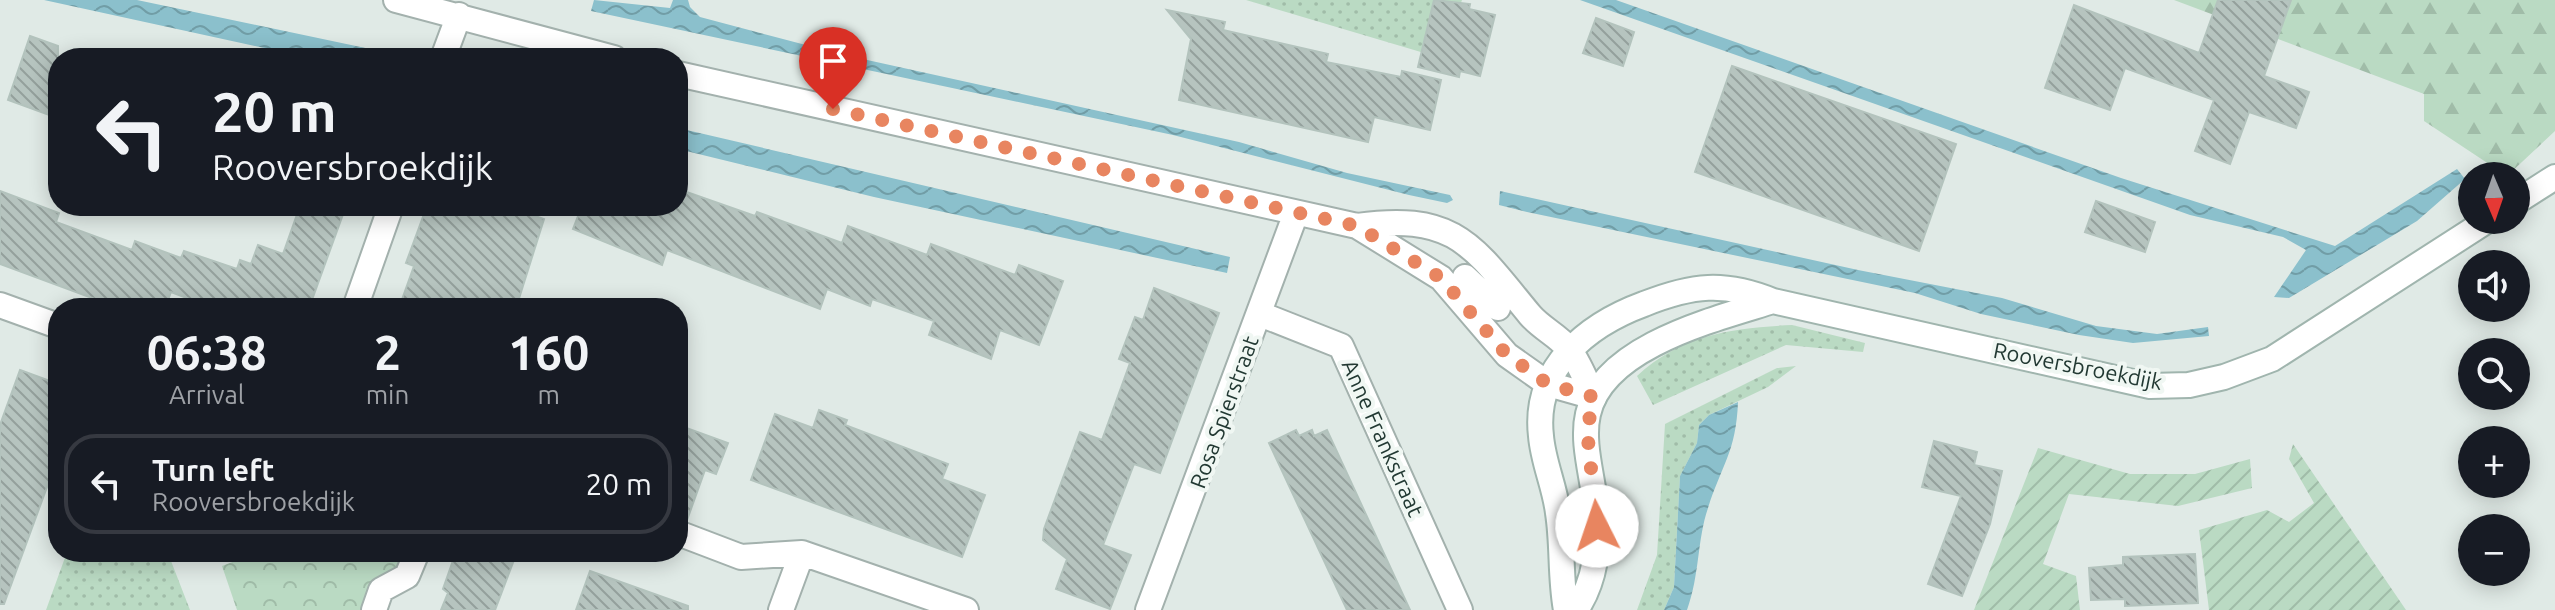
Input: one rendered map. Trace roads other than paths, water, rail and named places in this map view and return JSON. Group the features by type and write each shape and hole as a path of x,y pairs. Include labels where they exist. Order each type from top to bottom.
{"street":[{"path":"396,0 578,48"},
{"path":"447,48 459,15"},
{"path":"688,76 1357,226 1441,278 1507,355 1548,384 1594,397"},
{"path":"2530,193 2555,177"},
{"name":"Rosa Spierstraat","path":"1148,610 1296,213"},
{"path":"359,298 387,216"},
{"path":"1357,226 1392,221 1425,225 1462,239 1494,268 1537,323 1568,349 1594,397"},
{"name":"Rooversbroekdijk","path":"1568,349 1618,313 1687,289 1729,286 1773,301 2150,386 2189,385 2224,377 2272,359 2466,234"},
{"path":"1465,277 1498,308"},
{"path":"1576,610 1590,590 1595,560 1597,526 1587,430 1594,397 1609,378 1644,350 1678,332 1773,301"},
{"path":"0,305 48,322"},
{"name":"Anne Frankstraat","path":"1260,314 1341,346 1460,610"},
{"path":"1566,610 1558,511 1540,435 1541,408 1548,384 1568,349"},
{"path":"688,537 741,557 802,553 966,610"},
{"path":"781,610 802,553"},
{"path":"374,610 381,590 407,576 413,562"}],"water":[{"path":"44,0 137,0 365,48 264,48"},
{"path":"594,0 670,8 673,0 688,0 690,7 700,17 840,54 1239,142 1347,173 1450,195 1453,200 1447,203 1409,195 1173,135 591,11"},
{"path":"1580,0 1616,0 2121,178 2335,246 2458,170 2458,185 2417,221 2289,298 2274,297 2306,250 2283,237 2190,215"},
{"path":"688,130 1230,257 1227,273 874,197 688,151"},
{"path":"1500,191 1858,270 2002,298 2096,326 2157,334 2208,327 2209,336 2133,343 2079,335 1981,314 1915,293 1527,212 1499,205"},
{"path":"1738,402 1731,446 1704,520 1687,610 1664,610 1674,587 1680,476 1697,443 1699,425 1709,415"}]}
